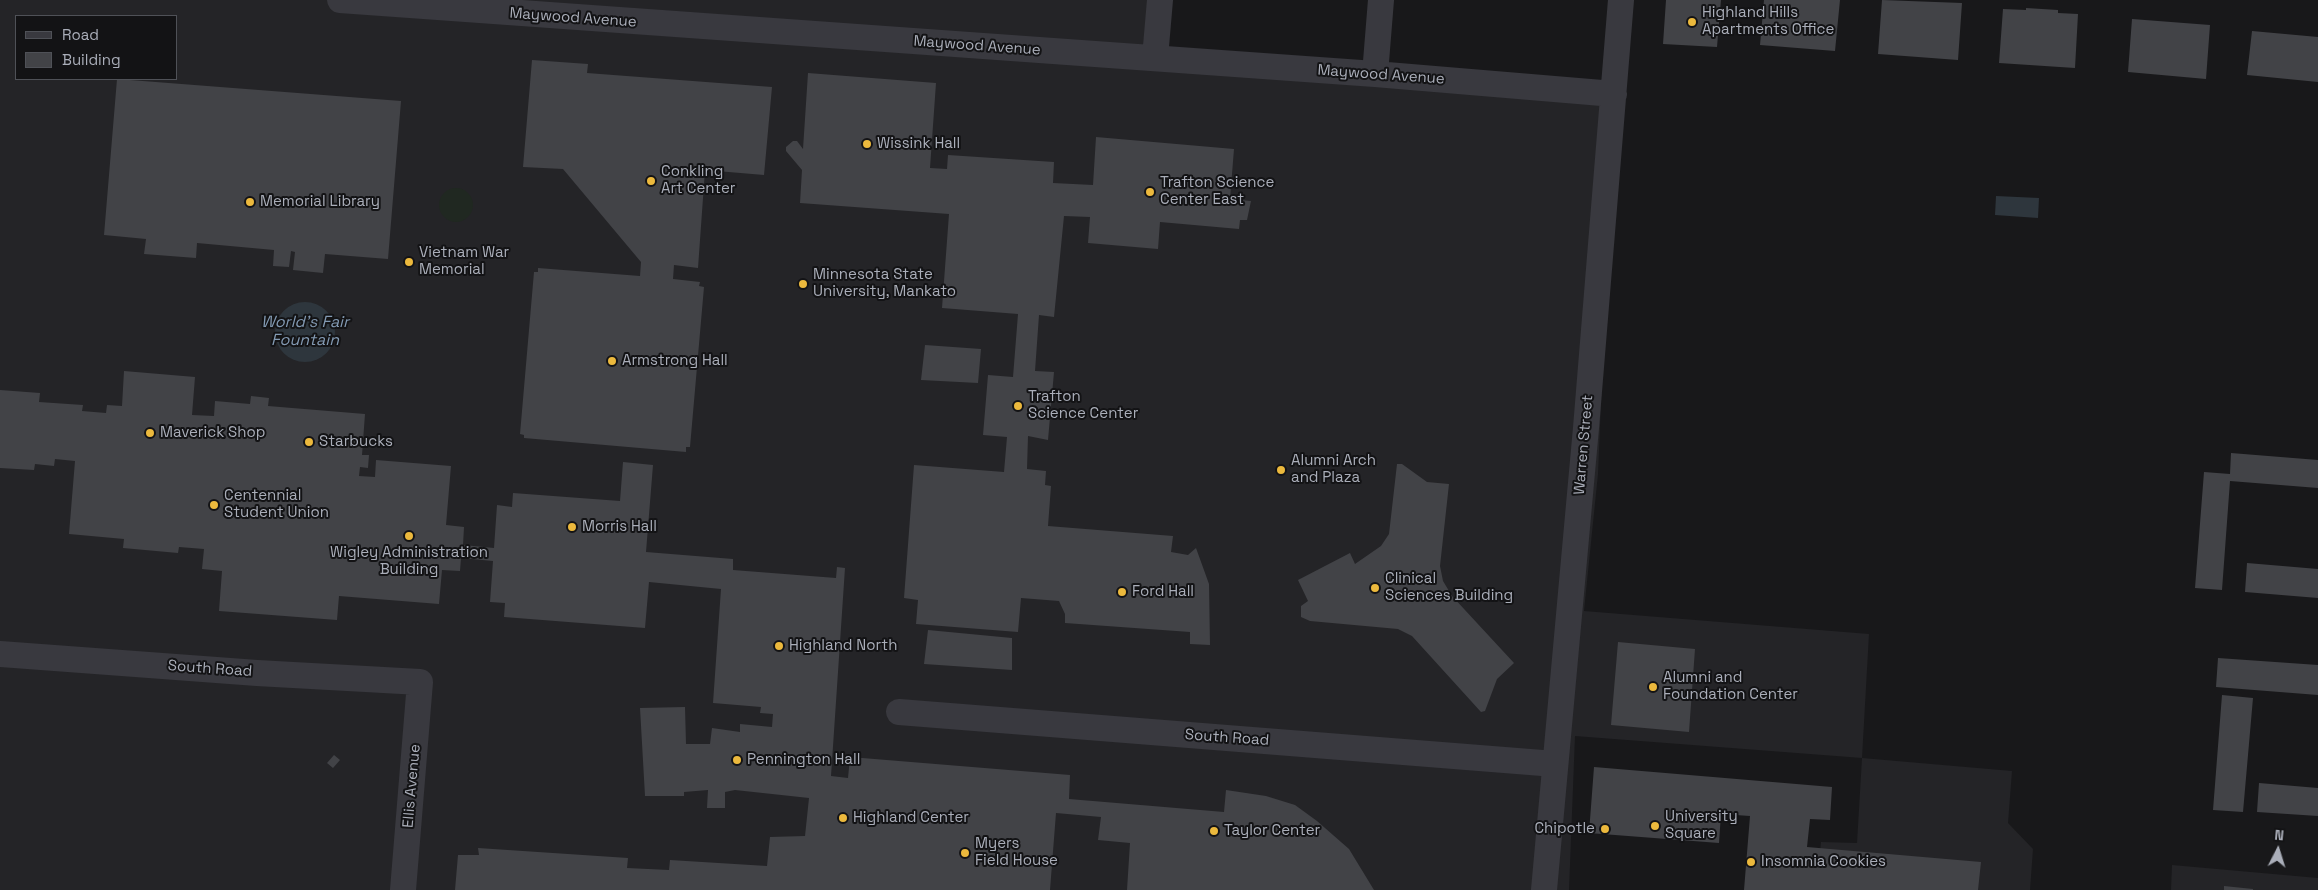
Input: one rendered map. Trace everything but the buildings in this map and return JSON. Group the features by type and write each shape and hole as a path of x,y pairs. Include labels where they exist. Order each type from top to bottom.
{"street":[{"name":"Maywood Avenue","path":"340,0 477,6 1614,94"},
{"path":"1155,58 1160,0"},
{"path":"1375,74 1381,0"},
{"name":"Warren Street","path":"1544,890 1621,0"},
{"name":"South Road","path":"0,654 276,674 420,682"},
{"name":"Ellis Avenue","path":"403,890 420,682"},
{"name":"South Road","path":"899,712 1555,764"}],"shaded area":[{"name":"Minnesota State University, Mankato","path":"0,0 1160,0 1155,58 1614,94 1598,474 1584,611 1869,634 1862,758 1575,736 1569,890 0,890"},
{"path":"456,188 463,189 468,193 472,198 472,212 468,217 463,221 456,222 449,221 444,217 440,212 439,205 440,198 444,193 449,189"},
{"path":"1862,758 2012,771 2008,823 2033,849 2030,890 1817,890 1821,842 1857,843"},
{"path":"2172,865 2318,878 2318,890 2171,890"}],"water":[{"path":"1996,196 2039,198 2038,218 1995,215"},
{"name":"World's Fair Fountain","path":"305,302 321,307 326,311 330,316 335,332 330,348 326,353 321,357 305,362 289,357 284,353 280,348 275,332 280,316 284,311 289,307"}],"place":[{"name":"Highland Hills Apartments Office","path":"1692,22"},
{"name":"Wissink Hall","path":"867,144"},
{"name":"Conkling Art Center","path":"651,181"},
{"name":"Trafton Science Center East","path":"1150,192"},
{"name":"Memorial Library","path":"250,202"},
{"name":"Vietnam War Memorial","path":"409,262"},
{"name":"Minnesota State University, Mankato","path":"803,284"},
{"name":"Armstrong Hall","path":"612,361"},
{"name":"Trafton Science Center","path":"1018,406"},
{"name":"Maverick Shop","path":"150,433"},
{"name":"Starbucks","path":"309,442"},
{"name":"Alumni Arch and Plaza","path":"1281,470"},
{"name":"Centennial Student Union","path":"214,505"},
{"name":"Morris Hall","path":"572,527"},
{"name":"Wigley Administration Building","path":"409,536"},
{"name":"Clinical Sciences Building","path":"1375,588"},
{"name":"Ford Hall","path":"1122,592"},
{"name":"Highland North","path":"779,646"},
{"name":"Alumni and Foundation Center","path":"1653,687"},
{"name":"Pennington Hall","path":"737,760"},
{"name":"Highland Center","path":"843,818"},
{"name":"University Square","path":"1655,826"},
{"name":"Chipotle","path":"1605,829"},
{"name":"Taylor Center","path":"1214,831"},
{"name":"Myers Field House","path":"965,853"},
{"name":"Insomnia Cookies","path":"1751,862"}]}
